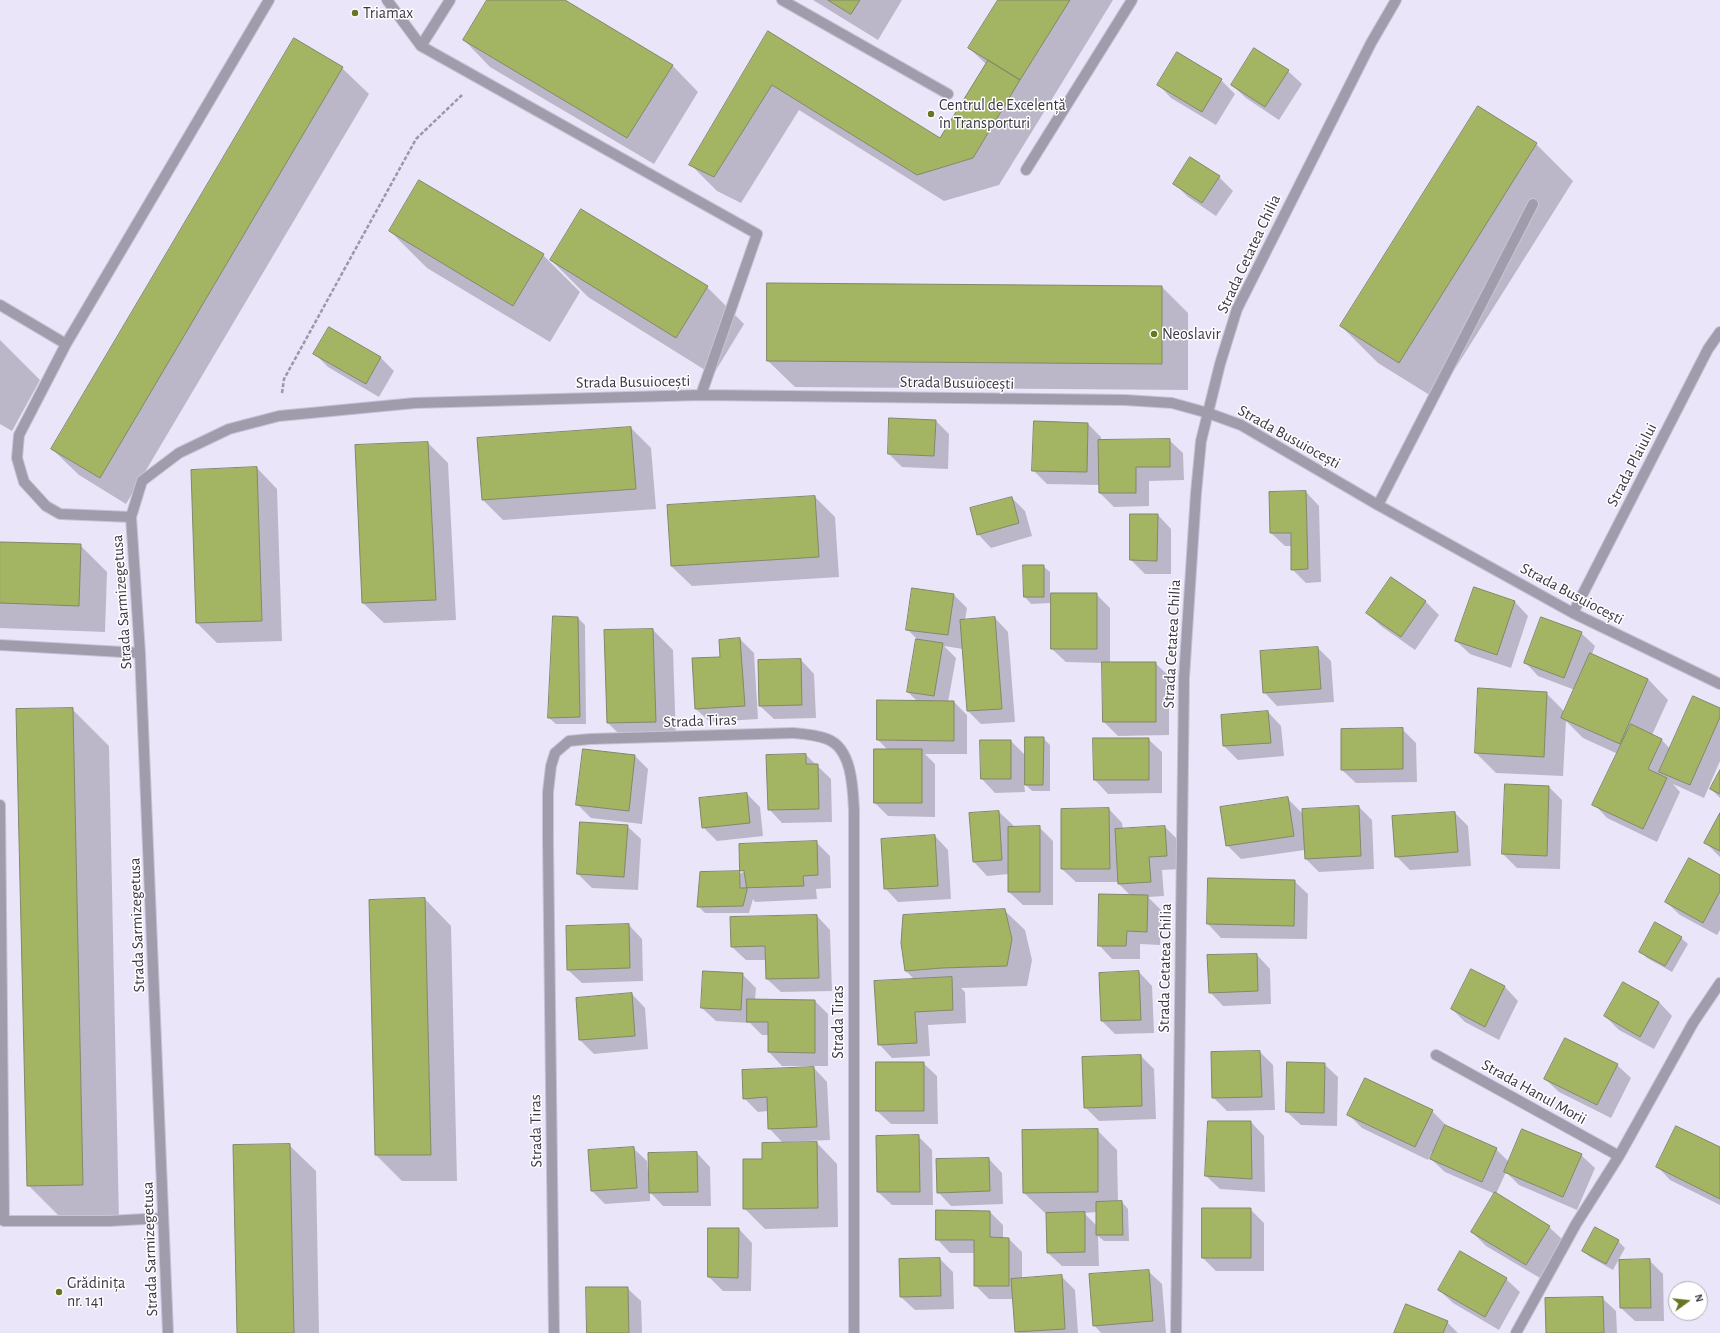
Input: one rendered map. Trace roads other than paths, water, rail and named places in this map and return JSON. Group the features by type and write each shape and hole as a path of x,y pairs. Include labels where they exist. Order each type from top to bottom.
{"street":[{"name":"Strada Sarmizegetusa","path":"131,517 60,514 46,506 24,482 17,458 19,435 66,344 269,0"},
{"path":"387,0 421,46 757,234 701,395"},
{"path":"421,46 450,0"},
{"path":"782,0 948,94"},
{"path":"1026,170 1132,0"},
{"name":"Strada Cetatea Chilia","path":"1176,1333 1184,678 1196,493 1201,441 1220,364 1237,309 1371,43 1396,0"},
{"path":"1378,505 1533,204"},
{"path":"0,305 66,344"},
{"name":"Strada Plaiului","path":"1573,613 1708,349 1720,332"},
{"name":"Strada Busuiocești","path":"142,481 179,453 229,429 279,416 415,403 701,395 1125,400 1172,403 1241,424 1378,505 1573,613 1720,684"},
{"name":"Strada Sarmizegetusa","path":"142,481 131,517 140,653 168,1333"},
{"path":"0,645 140,653"},
{"name":"Strada Tiras","path":"554,1333 548,792 551,766 555,753 569,741 590,739 793,733 813,735 829,739 840,749 847,763 852,782 854,811 854,1333"},
{"path":"0,805 2,1220 109,1221 164,1218"},
{"path":"1516,1333 1576,1224 1619,1156 1693,1023 1720,983"},
{"name":"Strada Hanul Morii","path":"1436,1055 1619,1156"}],"place":[{"name":"Triamax","path":"355,13"},
{"name":"Centrul de Excelență în Transporturi","path":"931,114"},
{"name":"Neoslavir","path":"1154,334"},
{"name":"Grădinița nr. 141","path":"59,1292"}]}
